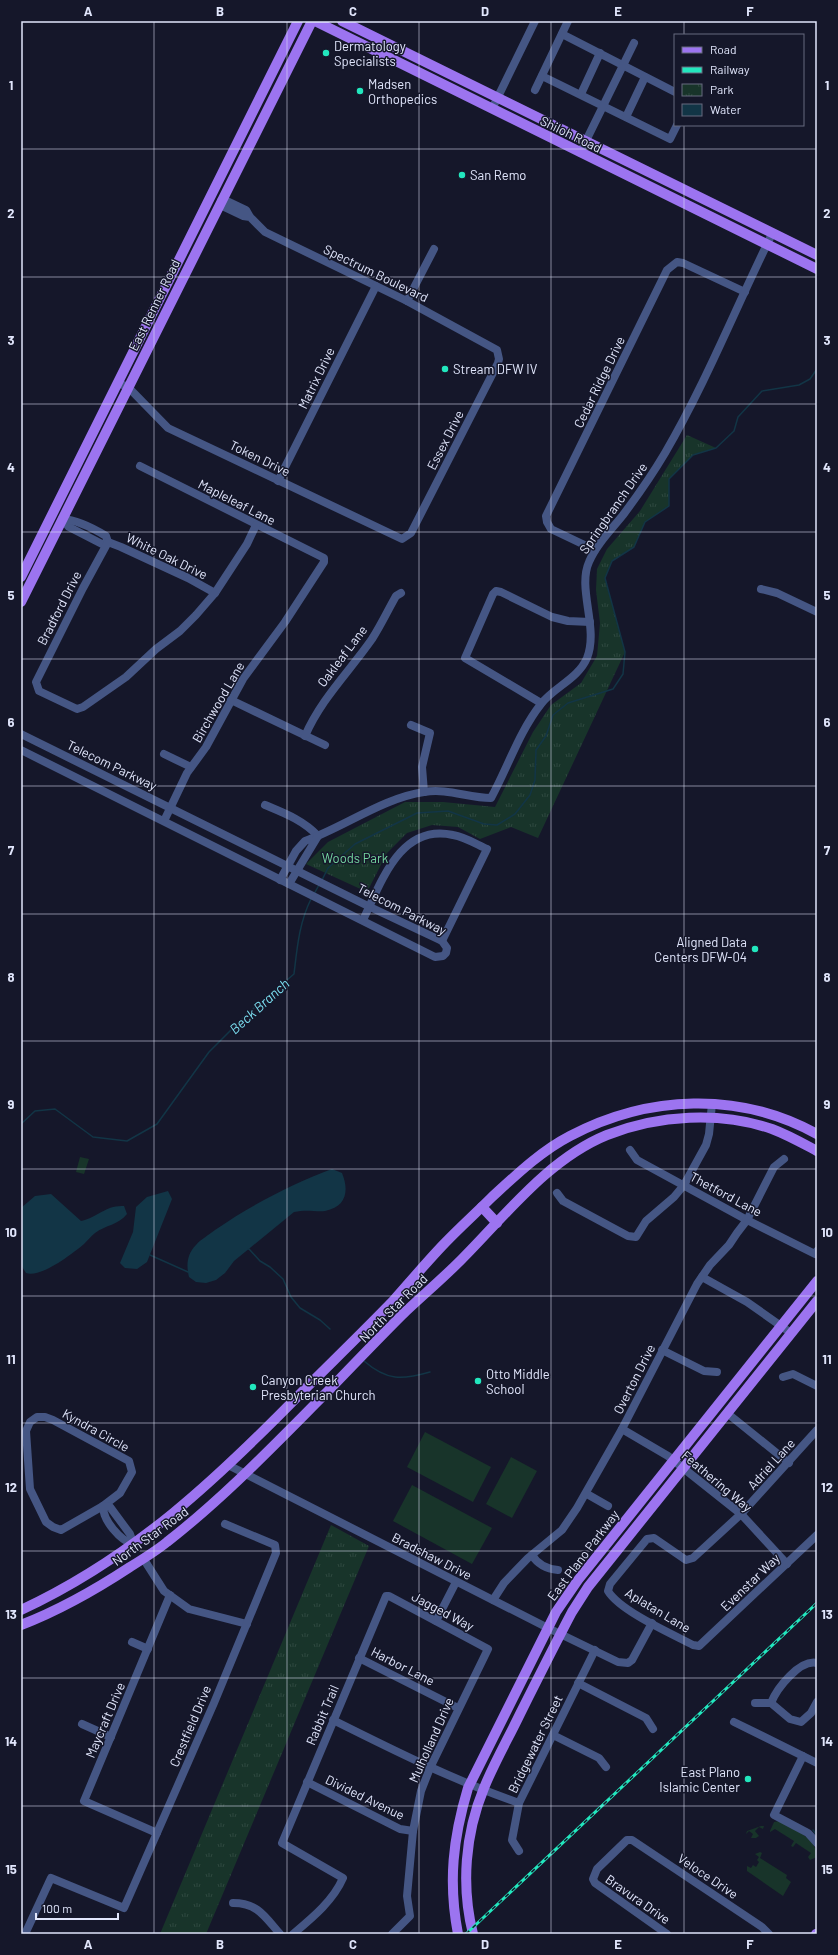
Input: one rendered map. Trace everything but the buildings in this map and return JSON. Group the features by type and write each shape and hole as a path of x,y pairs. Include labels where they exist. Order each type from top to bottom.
{"main road":[{"name":"East Renner Road","path":"21,577 298,21"},
{"name":"East Renner Road","path":"21,602 312,21"},
{"name":"Shiloh Road","path":"315,21 817,269"},
{"name":"Shiloh Road","path":"342,21 666,182 817,255"},
{"path":"353,21 379,35 383,41"},
{"path":"404,66 409,54"},
{"path":"661,193 666,182"},
{"path":"210,196 221,201"},
{"path":"52,515 62,519"},
{"name":"North Star Road","path":"21,1610 51,1596 98,1569 134,1545 179,1509 261,1434 388,1306 444,1244 482,1207 517,1174 567,1137 599,1121 627,1112 676,1104 712,1104 744,1107 788,1120 817,1134"},
{"name":"North Star Road","path":"21,1625 57,1611 143,1558 165,1544 204,1512 246,1474 400,1317 459,1261 545,1175 566,1159 605,1136 650,1123 687,1117 711,1118 751,1123 783,1134 817,1151"},
{"path":"783,1134 788,1120"},
{"path":"482,1207 497,1223"},
{"name":"East Plano Parkway","path":"458,1934 454,1911 452,1883 454,1846 459,1817 469,1785 548,1628 566,1596 817,1282"},
{"name":"East Plano Parkway","path":"473,1934 466,1886 468,1849 474,1816 483,1790 560,1634 588,1587 817,1301"},
{"path":"388,1306 400,1317"},
{"path":"134,1545 143,1558"},
{"path":"51,1596 57,1611"}],"street":[{"path":"492,109 535,21"},
{"path":"535,90 568,21"},
{"path":"562,34 674,91"},
{"path":"580,153 634,43"},
{"path":"581,94 600,53"},
{"path":"542,76 670,139 676,126"},
{"path":"626,117 645,76"},
{"name":"Spectrum Boulevard","path":"221,201 222,206 243,216 250,217 265,232 407,301 495,347"},
{"name":"Springbranch Drive","path":"280,880 287,866 305,841 402,797 424,792 446,791 491,798 517,743 541,703 582,667 589,649 590,622 586,571 595,550 638,495 664,455 705,379 772,234"},
{"path":"407,301 434,249"},
{"name":"Cedar Ridge Drive","path":"595,550 551,529 547,522 546,516 667,270 677,262 683,263 745,292"},
{"name":"Matrix Drive","path":"278,480 376,286"},
{"name":"Essex Drive","path":"402,539 411,533 498,363 499,354 495,347"},
{"name":"Token Drive","path":"118,382 128,388 168,428 402,539"},
{"name":"Mapleleaf Lane","path":"140,466 324,558"},
{"name":"White Oak Drive","path":"62,519 72,520 96,530 106,536 108,542 188,578 215,593"},
{"path":"215,593 247,544 256,524"},
{"name":"Bradford Drive","path":"108,542 69,614 37,680 36,686 39,691 76,709 83,707 126,677 156,649 180,631 215,593"},
{"name":"Birchwood Lane","path":"164,821 191,767 206,747 243,679 308,588 324,558"},
{"path":"761,589 777,593 817,612"},
{"path":"541,703 465,658 493,594 498,591 560,620 590,622"},
{"name":"Oakleaf Lane","path":"306,736 312,719 328,695 372,639 396,596 401,592"},
{"path":"231,700 325,745"},
{"path":"411,725 430,733 422,767 424,792"},
{"name":"Telecom Parkway","path":"21,734 370,907 442,941 447,948 446,953 443,956 435,957 330,903 280,880 21,750"},
{"path":"164,754 191,767"},
{"path":"265,805 304,823 318,836 309,851 300,872 289,884"},
{"path":"363,920 395,858 401,850 416,840 434,834 453,835 487,849 442,941"},
{"path":"301,845 309,851"},
{"path":"557,1193 563,1201 628,1236 636,1237 646,1220 674,1197 684,1185 706,1145 712,1104"},
{"name":"Thetford Lane","path":"630,1150 637,1160 747,1220 816,1252"},
{"name":"Overton Drive","path":"493,1600 504,1583 562,1530 586,1494 622,1429 697,1284 710,1264 729,1245 747,1220 774,1167 784,1159"},
{"path":"702,1277 747,1302 792,1333"},
{"path":"662,1350 704,1371 717,1372"},
{"path":"783,1377 793,1374 817,1386"},
{"path":"727,1413 789,1463"},
{"name":"Kyndra Circle","path":"37,1417 45,1417 53,1420 129,1461 132,1472 120,1493 103,1506 61,1530 46,1522 30,1488 26,1431 30,1422 37,1417"},
{"name":"Feathering Way","path":"622,1429 674,1460 741,1514 787,1564"},
{"name":"Adriel Lane","path":"608,1591 610,1584 647,1539 654,1538 686,1560 692,1558 741,1514 789,1463 817,1430"},
{"name":"Bradshaw Drive","path":"228,1465 456,1582 618,1662 628,1663 634,1656 652,1623"},
{"path":"586,1494 608,1506"},
{"path":"103,1506 110,1507 130,1534 134,1545"},
{"name":"Crestfield Drive","path":"25,1934 52,1878 124,1908 247,1624 276,1553 274,1545 225,1524"},
{"name":"Evenstar Way","path":"699,1646 817,1535"},
{"path":"532,1556 536,1562 542,1566 558,1570"},
{"path":"143,1558 164,1591 189,1610 247,1624"},
{"path":"436,1621 456,1582"},
{"name":"Aplatan Lane","path":"608,1591 611,1596 624,1606 652,1623 693,1645 699,1646"},
{"name":"Maycraft Drive","path":"157,1833 84,1801 170,1596"},
{"name":"Jagged Way","path":"386,1596 390,1596 488,1649"},
{"name":"Rabbit Trail","path":"293,1934 316,1914 338,1889 343,1878 282,1843 386,1596"},
{"path":"132,1642 148,1649"},
{"name":"Mulholland Drive","path":"392,1934 410,1916 407,1896 413,1831 421,1791 458,1708 488,1649"},
{"name":"Bridgewater Street","path":"518,1851 512,1840 519,1803 595,1650"},
{"name":"Harbor Lane","path":"359,1658 458,1708"},
{"path":"772,1703 774,1695 788,1678 804,1665 812,1662 817,1664"},
{"path":"578,1683 646,1718 653,1729"},
{"path":"754,1703 772,1703 790,1719 801,1722 811,1713 817,1702"},
{"path":"333,1720 430,1768 469,1785 519,1803"},
{"path":"734,1722 817,1763"},
{"path":"82,1724 111,1737"},
{"path":"553,1735 599,1758 606,1767"},
{"path":"803,1756 774,1815 808,1833 817,1843"},
{"name":"Divided Avenue","path":"307,1782 400,1829 413,1831"},
{"name":"Veloce Drive","path":"595,1883 593,1875 597,1869 626,1840 632,1840 762,1927 769,1934"},
{"name":"Bravura Drive","path":"595,1883 667,1934"},
{"path":"233,1903 245,1903 257,1908 280,1934"}],"green space":[{"name":"Woods Park","path":"687,435 716,448 693,455 669,479 669,506 645,522 634,547 612,561 605,578 625,652 538,838 511,827 480,839 458,827 432,825 407,833 387,853 367,892 306,864 328,842 405,802 443,802 495,807 533,732 551,705 581,683 597,656 600,623 596,590 597,569 607,549 640,511"},
{"path":"80,1157 89,1159 84,1174 76,1172"},
{"path":"425,1432 491,1467 473,1502 407,1467"},
{"path":"511,1457 537,1471 512,1518 486,1504"},
{"path":"412,1485 492,1528 472,1564 393,1521"},
{"path":"331,1525 369,1546 206,1934 160,1934"},
{"path":"779,1821 798,1831 809,1839 816,1850 817,1857 810,1860 808,1857 811,1853 796,1843 793,1847 791,1846 794,1841 775,1829 770,1832 774,1822"},
{"path":"761,1826 764,1826 763,1829 759,1827 755,1831 759,1836 756,1838 751,1838 753,1834 749,1831 746,1834 747,1831"},
{"path":"760,1852 762,1853 760,1858 787,1875 786,1878 791,1882 783,1896 747,1871 747,1866 751,1868 753,1865 756,1867 759,1862 757,1860 759,1857 755,1854"}],"water":[{"path":"332,1169 342,1173 344,1179 344,1197 338,1206 325,1211 294,1212 234,1261 225,1273 216,1280 206,1283 196,1282 189,1277 189,1256 193,1248 203,1239 257,1204 302,1181"},
{"path":"168,1191 172,1199 147,1262 137,1269 125,1268 120,1263 133,1232 136,1207 147,1197"},
{"path":"51,1194 81,1221 117,1206 124,1206 127,1214 116,1223 95,1233 79,1248 48,1269 32,1274 26,1273 21,1265 21,1208 35,1196"}],"waterway":[{"name":"Beck Branch","path":"322,880 328,868 355,844 417,813 448,811 484,824 497,825 515,814 530,795 535,780 536,750 546,736 553,715 568,703 613,689 623,674 625,652 605,578 612,561 634,547 645,522 669,506 669,479 693,455 716,448 734,431 738,417 762,391 799,385 810,379 817,369"},
{"name":"Beck Branch","path":"314,894 319,885"},
{"name":"Beck Branch","path":"21,1124 35,1111 55,1109 93,1137 127,1141 157,1124 209,1052 247,1014 294,974 301,927 311,899"},
{"path":"248,1249 260,1261 270,1267 283,1279 291,1297 300,1308 320,1320 330,1329"},
{"path":"150,1255 188,1272"},
{"path":"364,1361 372,1368 395,1377 411,1376 430,1372"}],"railway":[{"path":"466,1934 817,1603"}],"place":[{"name":"Dermatology Specialists","path":"326,53"},
{"name":"Madsen Orthopedics","path":"360,91"},
{"name":"San Remo","path":"462,175"},
{"name":"Stream DFW IV","path":"445,369"},
{"name":"Aligned Data Centers DFW-04","path":"755,949"},
{"name":"Otto Middle School","path":"478,1381"},
{"name":"Canyon Creek Presbyterian Church","path":"253,1387"},
{"name":"East Plano Islamic Center","path":"748,1779"}]}
